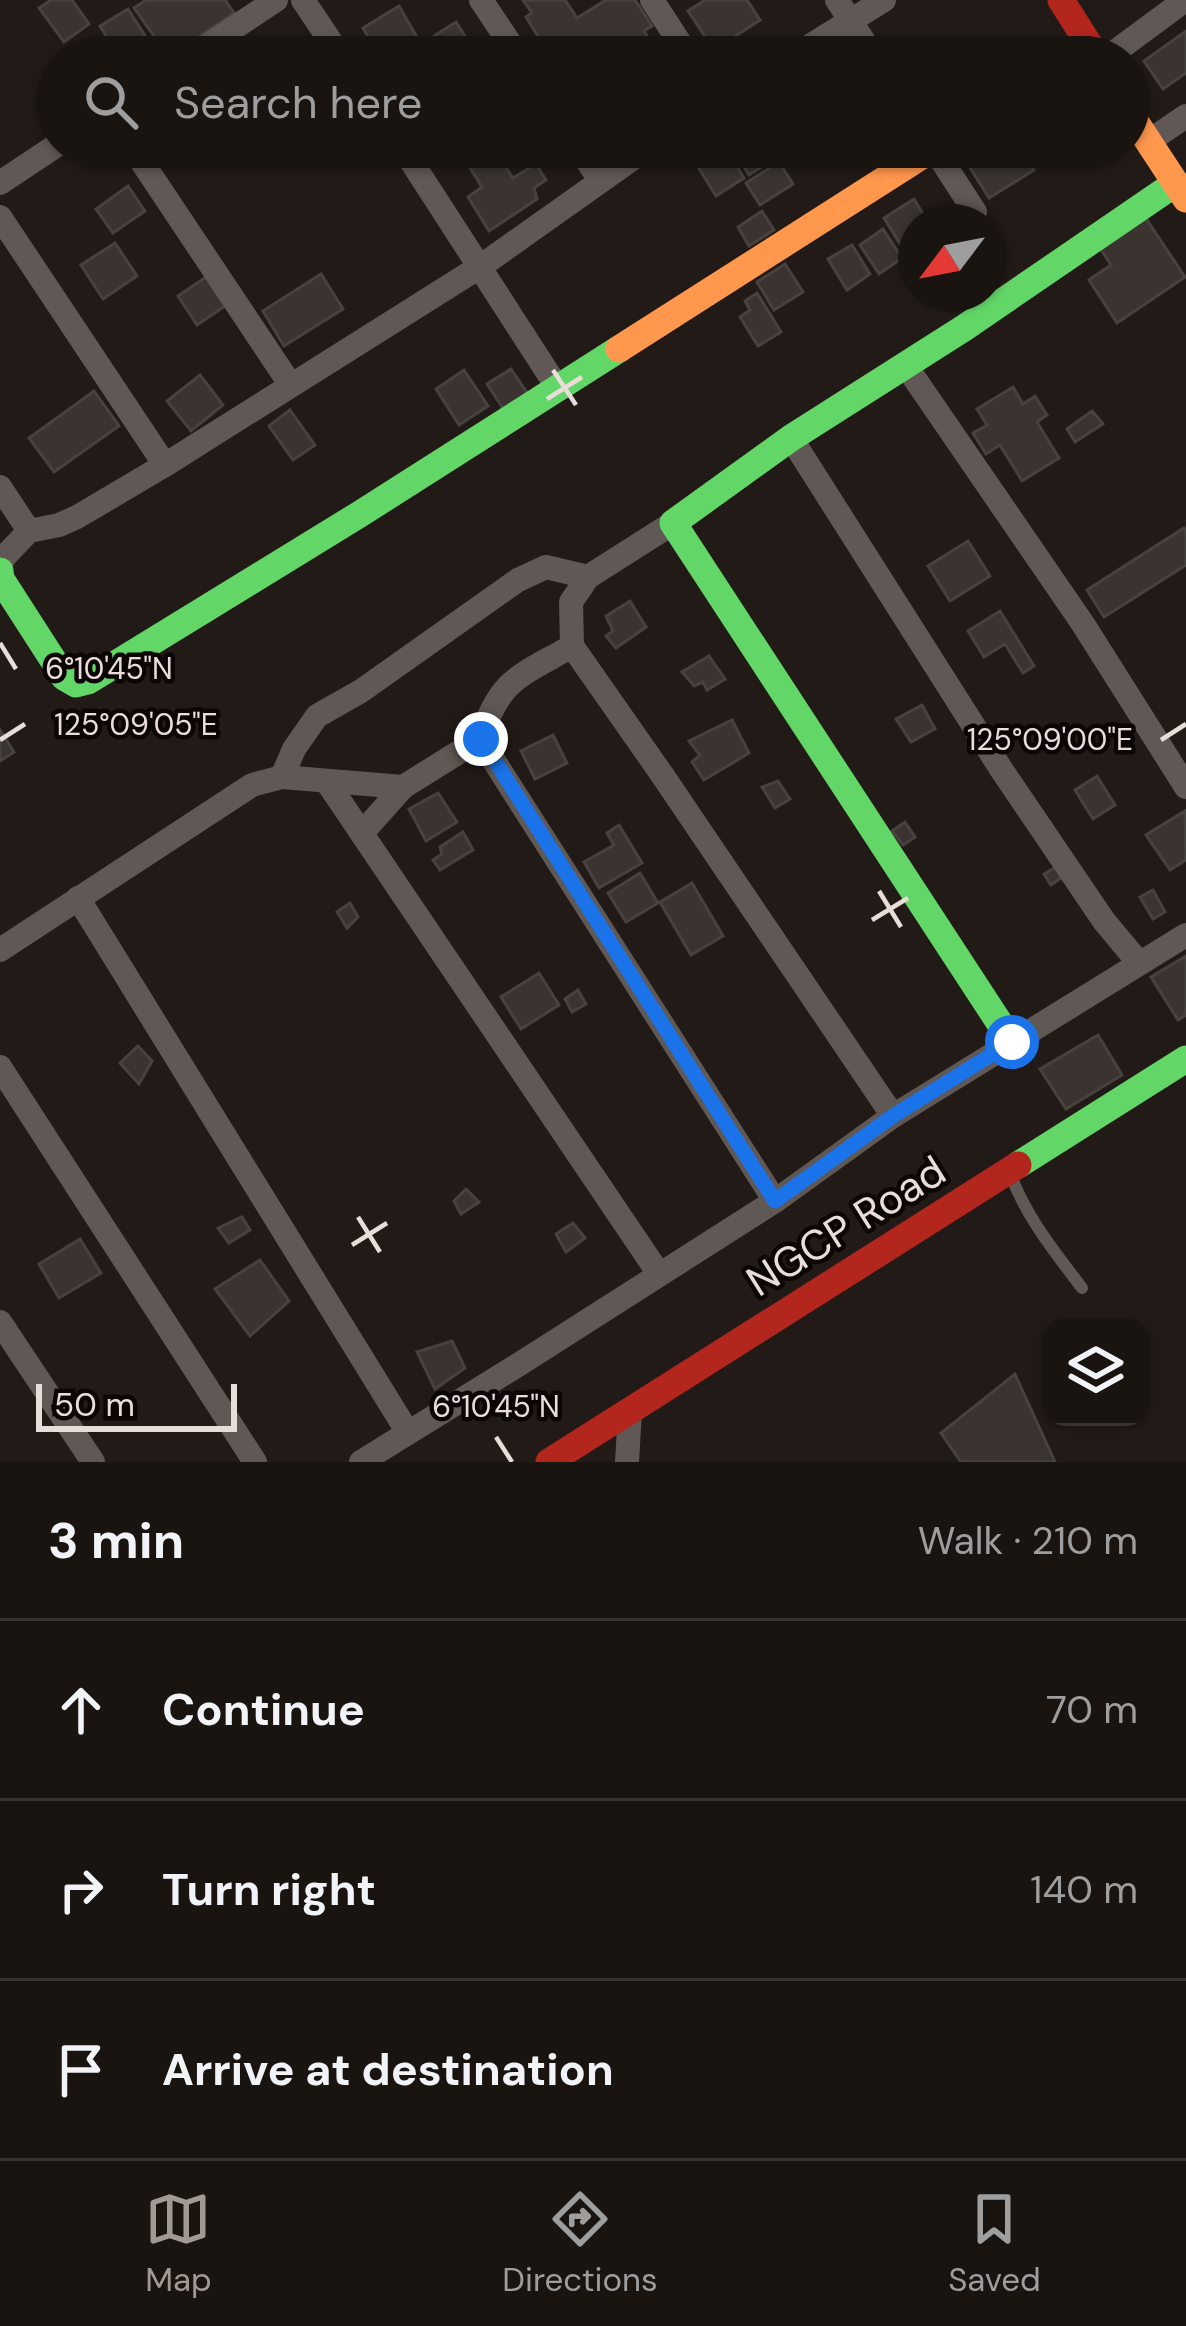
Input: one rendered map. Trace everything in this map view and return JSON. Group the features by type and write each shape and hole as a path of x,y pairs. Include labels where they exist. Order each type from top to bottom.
{"street":[{"path":"222,36 276,0"},
{"path":"303,0 327,36"},
{"path":"481,0 505,36"},
{"path":"652,0 675,36"},
{"path":"816,36 844,11 884,0"},
{"path":"1061,0 1083,36"},
{"path":"1136,36 1185,0"},
{"path":"1150,141 1186,116"},
{"path":"893,1116 572,646 571,602 588,577 791,438 1181,191 1150,145"},
{"path":"0,183 36,160"},
{"path":"146,168 290,384"},
{"path":"416,168 557,387"},
{"path":"592,168 600,180"},
{"path":"618,168 481,266 165,465 77,517 29,531 4,556 1,579 64,677 76,684 88,681 360,514 901,168"},
{"path":"947,168 970,204"},
{"path":"0,217 165,465"},
{"path":"906,366 1083,623 1186,787"},
{"path":"791,438 1001,769 1104,922 1139,963"},
{"path":"0,487 29,531"},
{"path":"673,523 1012,1042"},
{"path":"282,777 316,716 361,691 518,580 547,567 588,577"},
{"path":"362,832 403,787 481,739 503,689 572,646"},
{"path":"481,739 775,1201"},
{"path":"0,950 252,785 282,777 403,787"},
{"path":"327,782 658,1274"},
{"path":"78,898 407,1431"},
{"path":"361,1462 775,1201 893,1116 1186,935"},
{"name":"NGCP Road","path":"549,1462 1186,1059"},
{"path":"0,1067 255,1462"},
{"path":"0,1322 93,1462"},
{"path":"627,1462 629,1412"}],"lane":[{"path":"1009,1172 1031,1220 1082,1288"}],"building":[{"path":"51,0 72,0 89,24 72,36 60,36 39,8"},
{"path":"146,0 225,0 234,13 200,36 154,36 134,8"},
{"path":"523,0 565,0 577,18 606,0 635,0 652,26 644,31 647,36 538,36 526,17 532,13"},
{"path":"705,0 747,0 760,20 735,36 705,36 688,11"},
{"path":"399,6 416,36 368,36 363,28"},
{"path":"128,9 145,36 106,36 100,26"},
{"path":"456,22 465,36 434,36"},
{"path":"1186,31 1186,73 1163,89 1150,70 1150,57"},
{"path":"470,168 506,168 513,178 538,168 546,180 534,188 537,199 489,231 468,197 482,187"},
{"path":"699,168 738,168 744,178 716,196"},
{"path":"770,168 783,168 793,184 760,205 746,183"},
{"path":"970,168 1033,168 1034,170 989,198"},
{"path":"128,186 145,211 113,233 96,209"},
{"path":"898,209 898,241 884,218"},
{"path":"762,211 774,230 749,246 738,227"},
{"path":"1143,214 1185,277 1117,323 1089,280 1111,265 1098,245"},
{"path":"883,229 898,252 898,261 879,274 860,245"},
{"path":"115,243 137,276 103,299 81,265"},
{"path":"852,245 870,274 847,290 828,259"},
{"path":"785,264 803,292 774,310 757,282"},
{"path":"321,274 343,309 284,346 263,311"},
{"path":"206,277 225,306 197,325 178,296"},
{"path":"757,293 781,332 758,346 740,317 750,310 745,301"},
{"path":"511,369 528,394 504,410 487,384"},
{"path":"464,370 488,406 459,425 436,389"},
{"path":"200,375 223,405 191,431 167,401"},
{"path":"1013,387 1023,404 1035,396 1047,415 1037,422 1059,458 1022,481 1000,445 986,454 973,433 987,425 977,409"},
{"path":"94,391 119,426 54,472 29,438"},
{"path":"290,410 315,445 293,460 269,426"},
{"path":"1092,411 1103,424 1075,442 1067,429"},
{"path":"1184,528 1186,565 1104,617 1087,590"},
{"path":"968,541 990,576 950,601 928,566"},
{"path":"630,601 646,627 616,648 606,636 613,631 606,616"},
{"path":"1000,611 1034,666 1023,673 1005,644 984,657 968,631"},
{"path":"709,656 725,679 707,690 703,682 694,686 682,672"},
{"path":"922,705 935,729 911,742 896,719"},
{"path":"732,720 749,753 704,780 692,762 700,755 689,741"},
{"path":"0,730 14,752 0,761"},
{"path":"553,735 567,763 535,779 521,751"},
{"path":"1097,776 1115,805 1093,819 1075,790"},
{"path":"778,781 790,799 775,808 762,787"},
{"path":"438,793 457,822 426,841 409,809"},
{"path":"1185,811 1186,860 1170,870 1146,835"},
{"path":"905,822 915,837 903,845 892,831"},
{"path":"619,825 642,863 599,888 584,862 614,845 607,833"},
{"path":"463,832 473,850 440,870 433,860 442,854 440,847"},
{"path":"1056,867 1062,877 1051,885 1044,874"},
{"path":"640,873 658,903 626,922 608,893"},
{"path":"692,883 723,936 691,955 660,902"},
{"path":"1153,890 1165,912 1153,919 1140,897"},
{"path":"350,903 358,917 347,928 337,912"},
{"path":"1186,956 1186,1015 1178,1020 1151,977"},
{"path":"539,973 559,1005 521,1029 501,997"},
{"path":"578,990 586,1004 572,1012 565,999"},
{"path":"1098,1035 1122,1075 1066,1109 1040,1069"},
{"path":"138,1046 152,1061 139,1084 120,1063"},
{"path":"466,1189 479,1202 461,1214 454,1201"},
{"path":"242,1217 250,1230 229,1243 218,1228"},
{"path":"573,1223 585,1238 566,1252 556,1234"},
{"path":"80,1239 101,1273 59,1298 39,1264"},
{"path":"260,1260 289,1301 250,1336 215,1289"},
{"path":"452,1341 465,1368 435,1389 417,1352"},
{"path":"1015,1374 1055,1462 961,1462 941,1433"}],"traffic: fast":[{"path":"1012,1042 673,523 791,438 964,328 1176,183"},
{"path":"0,571 64,677 76,684 88,681 619,349"},
{"path":"1018,1165 1186,1059"}],"traffic: slow":[{"path":"1150,144 1186,199"},
{"path":"619,349 903,168"}],"traffic: jam":[{"path":"1061,0 1084,36"},
{"path":"549,1462 1018,1165"}],"route":[{"path":"481,739 775,1201 893,1116 1012,1042"}]}
